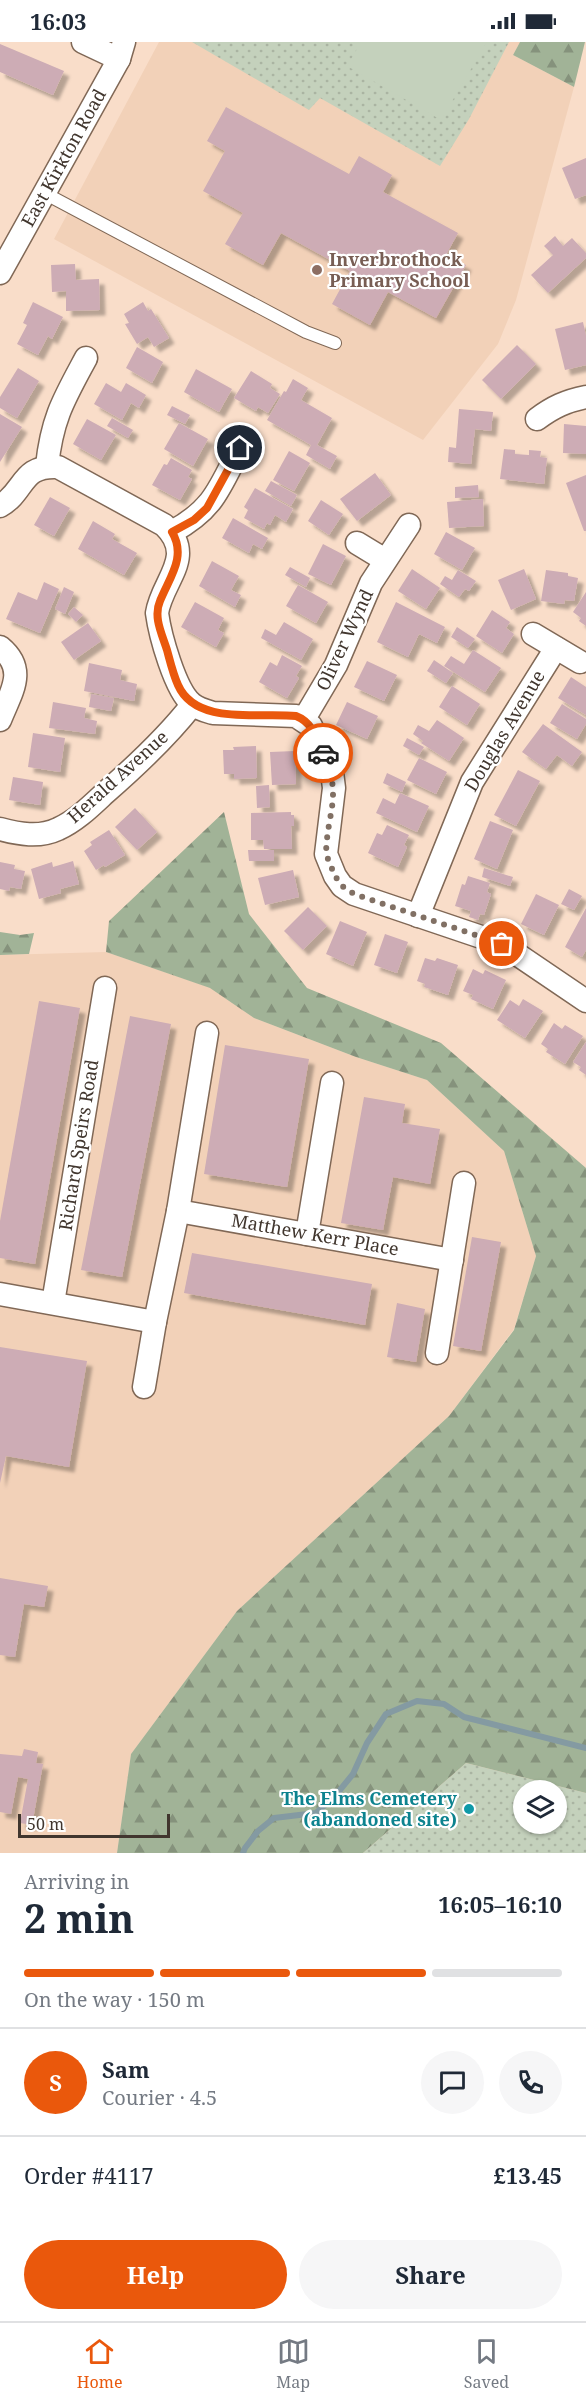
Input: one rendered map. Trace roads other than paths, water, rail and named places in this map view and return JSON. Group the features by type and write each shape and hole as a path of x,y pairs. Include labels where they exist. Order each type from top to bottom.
{"street":[{"path":"83,42 122,50"},
{"name":"East Kirkton Road","path":"0,273 6,250 44,193 122,50"},
{"path":"47,466 50,435 59,408 86,358"},
{"path":"537,419 566,401 586,397"},
{"path":"172,532 194,520 207,508 240,448"},
{"path":"0,506 12,496 26,476 47,466 68,470 164,525 172,532 178,548 178,561 158,603 157,613 178,686 192,705 213,713 285,715 304,719 310,726 332,772 334,788 326,854 342,886 354,894 502,944 586,1001"},
{"name":"Oliver Wynd","path":"304,719 336,665 362,601 385,560 409,525"},
{"path":"357,543 385,560"},
{"path":"533,634 580,662"},
{"path":"0,647 13,662 16,682 0,720"},
{"name":"Douglas Avenue","path":"418,916 472,782 556,648"},
{"name":"Herald Avenue","path":"0,829 20,835 37,835 66,825 120,780 192,705"},
{"name":"Richard Speirs Road","path":"53,1303 105,988"},
{"path":"144,1387 178,1210 207,1033"},
{"path":"307,1234 333,1083"},
{"path":"436,1353 464,1183"},
{"name":"Matthew Kerr Place","path":"178,1210 452,1260"},
{"path":"0,1294 155,1322"}],"lane":[{"path":"44,193 306,332 335,343"}],"waterway":[{"path":"243,1853 258,1831 274,1818 316,1813 335,1796 353,1774 367,1743 386,1714 417,1701 444,1704 464,1717 586,1748"}],"place":[{"name":"Inverbrothock Primary School","path":"317,270"},
{"name":"The Elms Cemetery (abandoned site)","path":"469,1809"}]}
